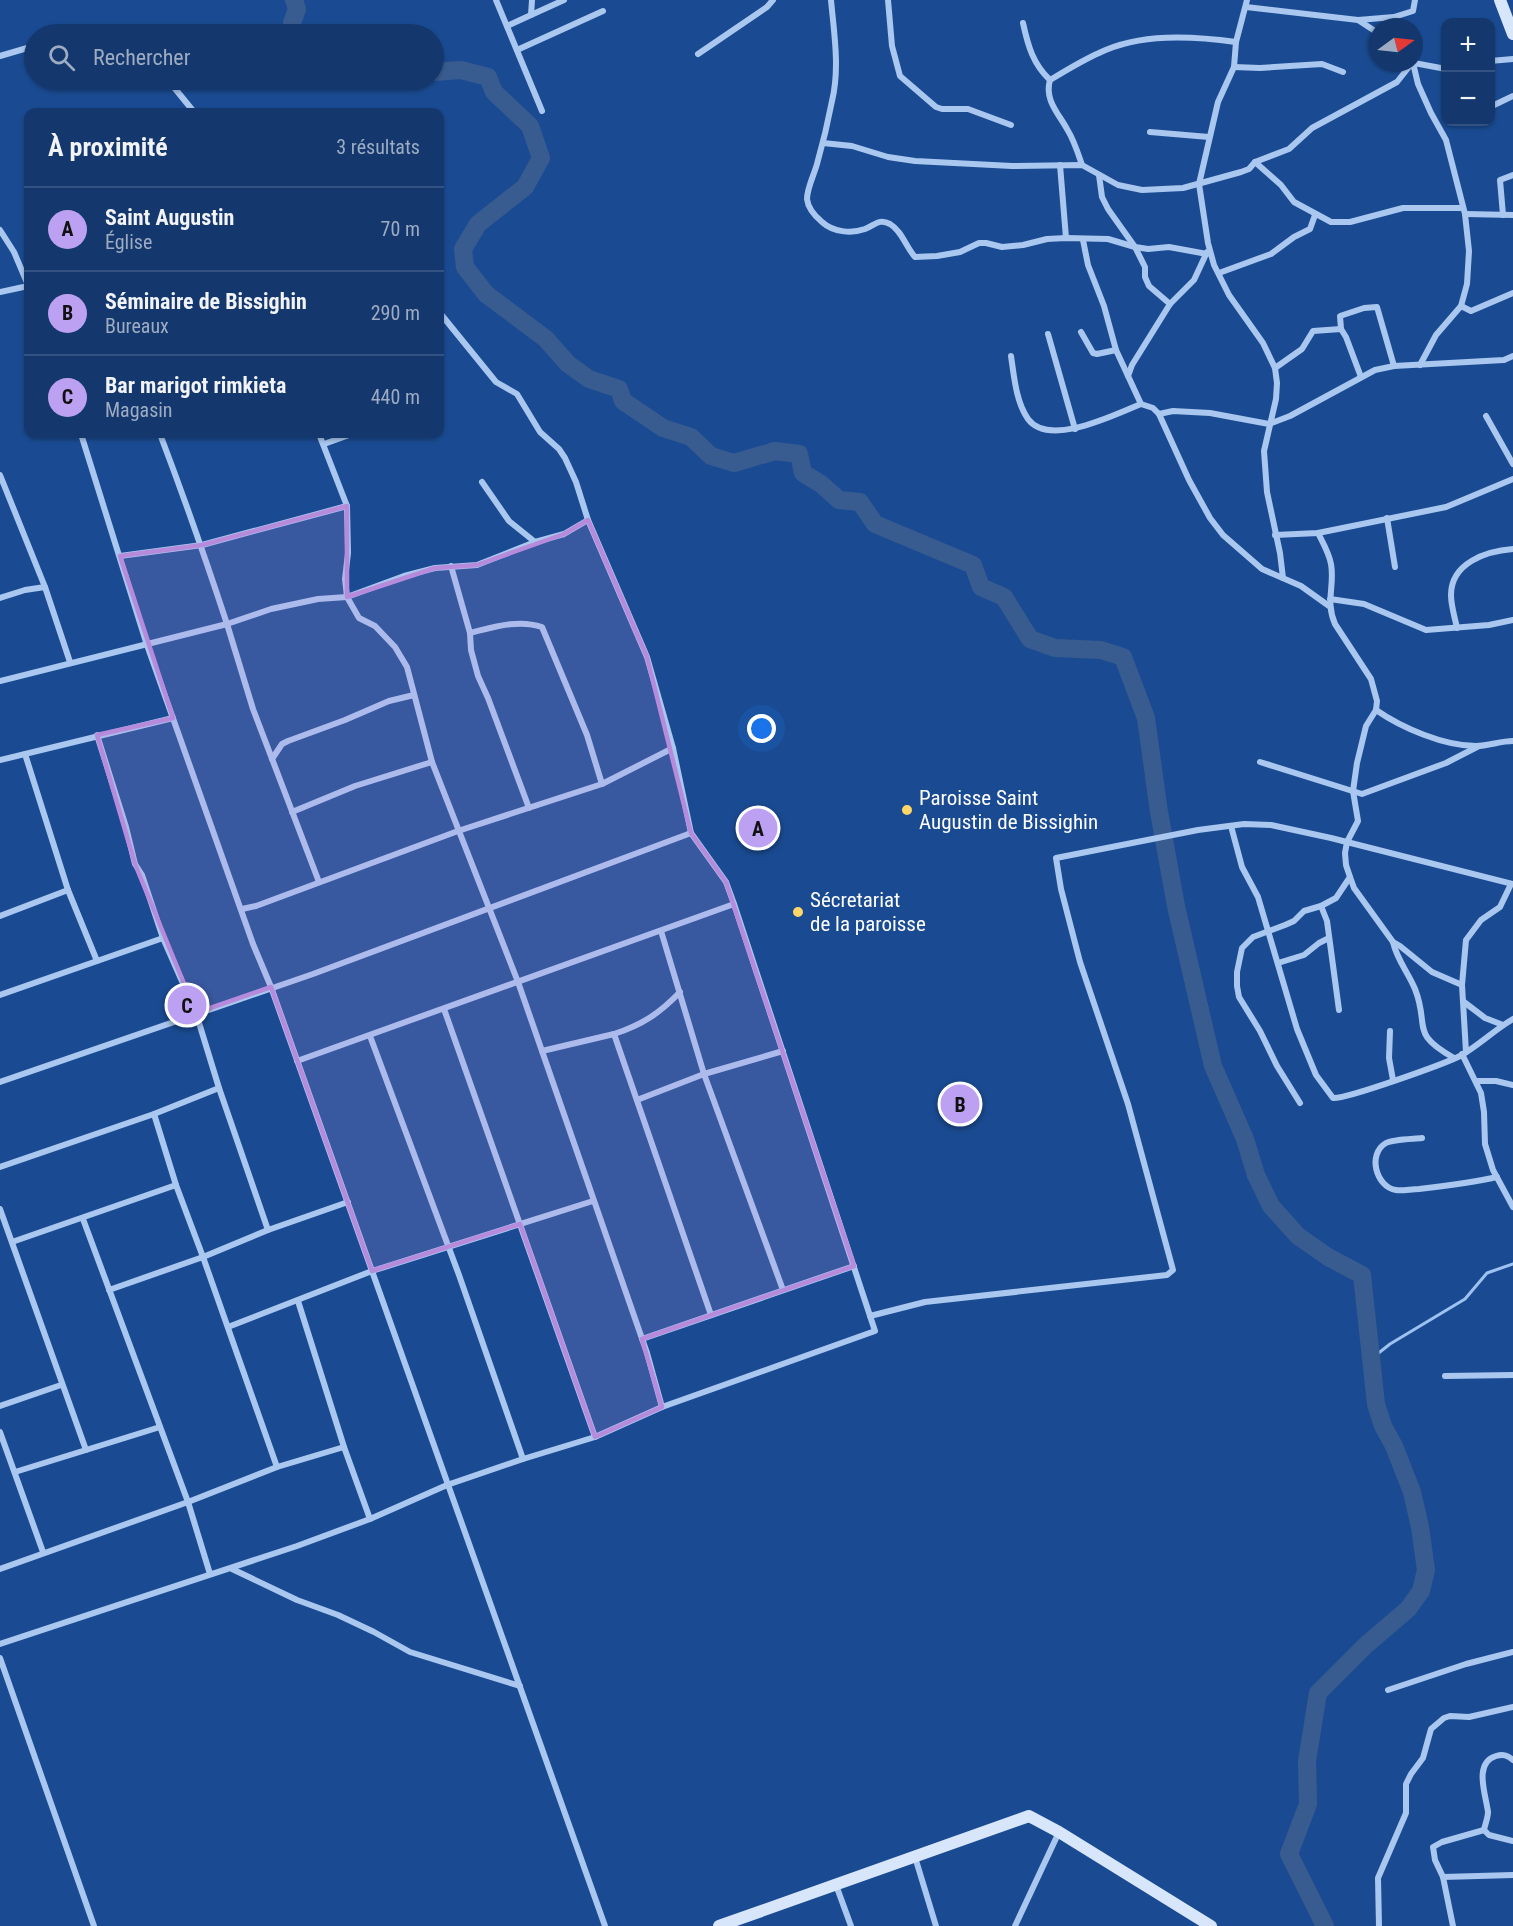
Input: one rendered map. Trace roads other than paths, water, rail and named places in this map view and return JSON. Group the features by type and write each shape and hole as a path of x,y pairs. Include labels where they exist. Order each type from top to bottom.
{"street":[{"path":"496,0 542,111"},
{"path":"531,15 532,0"},
{"path":"507,26 564,0"},
{"path":"698,54 767,7 773,0"},
{"path":"831,0 836,46 836,82 807,202 824,224 835,231 865,229 883,221 895,228 907,249 915,257 960,252 979,243 1002,247 1066,238 1108,239 1148,249 1168,247 1206,254"},
{"path":"888,0 892,46 900,76 942,109 968,109 1011,124"},
{"path":"1283,578 1267,492 1264,459 1269,424 1276,399 1275,368 1263,343 1228,295 1214,265 1208,243 1199,184 1209,138 1218,102 1234,67 1236,42 1246,3 1358,20 1394,17 1413,11 1415,0"},
{"path":"1500,0 1513,34"},
{"path":"517,50 603,11"},
{"path":"1358,20 1369,27"},
{"path":"1023,23 1033,59 1050,80"},
{"path":"1082,165 1075,144 1054,108 1048,86 1050,80 1097,53 1146,39 1206,38 1236,42"},
{"path":"0,56 24,49"},
{"path":"1495,60 1513,58"},
{"path":"1234,67 1260,69 1322,64 1343,72"},
{"path":"1423,65 1441,68"},
{"path":"823,143 915,161 1012,166 1082,165 1129,189 1184,188 1241,172 1249,169 1256,162 1289,149 1312,128 1397,82 1405,72"},
{"path":"1416,72 1422,93 1446,140 1464,211 1469,251 1467,284 1461,306 1436,335 1420,365"},
{"path":"176,90 191,108"},
{"path":"1495,105 1513,96"},
{"path":"1150,132 1209,138"},
{"path":"1256,162 1281,184 1294,202 1331,222 1343,223 1403,208 1513,215"},
{"path":"1060,165 1066,238"},
{"path":"1099,175 1100,189 1107,209 1136,247 1145,267 1145,277 1149,286 1170,304"},
{"path":"1503,215 1500,180 1513,175"},
{"path":"1219,273 1271,254 1294,237 1310,229 1315,215"},
{"path":"0,230 14,252 24,276"},
{"path":"1083,240 1088,265 1104,306 1116,350 1142,404"},
{"path":"1128,377 1132,365 1170,304 1194,280 1206,254 1208,243"},
{"path":"0,292 24,286"},
{"path":"1461,306 1471,311 1512,295"},
{"path":"1361,377 1341,329 1339,317 1364,308 1377,307 1394,366"},
{"path":"0,1644 210,1574 232,1569 370,1519 447,1485 595,1437 662,1407 875,1331 734,904 726,882 691,833 673,748 647,657 588,520 576,482 559,449 540,432 518,394 496,382 444,318"},
{"path":"444,324 448,323"},
{"path":"1275,368 1302,349 1313,331 1341,329"},
{"path":"1081,332 1095,354 1116,350"},
{"path":"1048,334 1075,429"},
{"path":"1011,356 1021,404 1028,419 1042,428 1075,429 1142,404 1153,408 1159,414 1210,518 1223,535 1262,569 1302,586 1330,603 1364,604 1426,630 1513,620"},
{"path":"1159,414 1173,411 1210,413 1269,424 1290,417 1375,370 1394,366 1504,360 1513,356"},
{"path":"1486,416 1513,464"},
{"path":"82,438 147,645 606,1926"},
{"path":"161,438 202,545 272,759 319,882"},
{"path":"322,438 347,506 348,553 345,579 347,597 359,618 375,627 395,647 407,668 432,762 518,982 642,1339 662,1407"},
{"path":"324,444 341,438"},
{"path":"0,476 45,587 70,662"},
{"path":"1275,536 1318,533 1371,524 1387,518 1456,504 1513,479"},
{"path":"482,482 509,521 535,542"},
{"path":"120,556 202,545 347,506"},
{"path":"1387,518 1395,567"},
{"path":"0,681 70,662 147,645 226,624 271,609 318,599 347,597 404,576 435,568 477,565 535,542 564,534 588,520"},
{"path":"1318,533 1331,566 1330,603 1335,624 1371,679 1377,701 1376,710 1362,738 1353,791 1358,821 1347,842 1346,865 1354,888 1393,942 1432,972 1462,985"},
{"path":"1457,628 1451,595 1454,581 1462,567 1484,555 1513,549"},
{"path":"451,566 470,633 471,650 478,676 529,808"},
{"path":"0,598 25,590 45,587"},
{"path":"470,633 509,623 542,627 587,735 602,783"},
{"path":"272,759 282,744 288,741 389,701 414,695"},
{"path":"1376,710 1418,732 1450,742 1479,746"},
{"path":"0,760 173,718"},
{"path":"97,735 126,827 132,856 142,875 163,938 196,1013 268,1230"},
{"path":"1260,762 1358,793 1368,793 1388,783 1446,763 1479,746 1513,740"},
{"path":"242,909 256,906 458,831 602,783 673,748"},
{"path":"25,754 68,890 97,961"},
{"path":"291,812 355,786 432,762"},
{"path":"870,1316 925,1302 1167,1275 1173,1270 1128,1104 1080,962 1061,889 1056,858 1178,834 1244,824 1271,825 1512,884 1500,907 1474,926 1466,940 1462,985 1464,1053 1477,1081 1484,1112 1485,1144 1497,1177 1513,1207"},
{"path":"1231,826 1242,867 1255,890 1269,931 1290,1012 1319,1081 1330,1096 1339,1098 1454,1058 1513,1019"},
{"path":"0,1082 313,974 691,833"},
{"path":"1300,1102 1277,1066 1260,1031 1239,997 1237,972 1242,948 1253,937 1294,921 1304,911 1336,898 1350,877"},
{"path":"0,916 68,890"},
{"path":"297,1061 734,904"},
{"path":"1321,906 1327,921 1339,1010"},
{"path":"661,931 704,1074 783,1290"},
{"path":"0,995 163,938"},
{"path":"1278,963 1304,955 1318,943 1329,938"},
{"path":"1393,942 1395,955 1414,988 1424,1032 1429,1042 1435,1048 1454,1058"},
{"path":"542,1051 582,1043 627,1030 662,1011 680,992"},
{"path":"1464,1002 1485,1018 1503,1025"},
{"path":"444,1009 595,1437"},
{"path":"1390,1031 1389,1058 1393,1080"},
{"path":"614,1034 711,1315"},
{"path":"370,1036 523,1459"},
{"path":"637,1100 704,1074 783,1051"},
{"path":"1477,1081 1513,1084"},
{"path":"0,1167 154,1114 219,1088"},
{"path":"154,1114 176,1185 277,1467"},
{"path":"1422,1138 1391,1141 1383,1145 1375,1165 1379,1179 1384,1185 1395,1190 1437,1188 1497,1177"},
{"path":"12,1242 176,1185"},
{"path":"228,1327 372,1271 593,1201"},
{"path":"109,1290 348,1202"},
{"path":"0,1209 86,1450"},
{"path":"83,1219 188,1502 210,1574"},
{"path":"642,1339 854,1266"},
{"path":"298,1301 344,1447 370,1519"},
{"path":"1445,1376 1513,1375"},
{"path":"0,1406 61,1385"},
{"path":"15,1472 160,1427"},
{"path":"0,1432 43,1552"},
{"path":"0,1569 188,1502 277,1467 344,1447"},
{"path":"232,1569 297,1600 374,1632 410,1653 520,1686"},
{"path":"1388,1690 1466,1664 1513,1652"},
{"path":"0,1658 94,1926"},
{"path":"1379,1926 1378,1878 1406,1813 1406,1784 1423,1758 1431,1729 1450,1716 1469,1717 1513,1707"},
{"path":"1484,1830 1488,1812 1484,1793 1486,1760 1493,1756 1504,1755 1513,1760"},
{"path":"719,1926 1029,1816 1059,1832 1211,1926"},
{"path":"1484,1830 1489,1835 1513,1841"},
{"path":"1453,1926 1443,1877 1435,1860 1434,1847 1442,1842 1484,1830"},
{"path":"1015,1926 1016,1919 1059,1832"},
{"path":"915,1857 936,1926"},
{"path":"1443,1877 1513,1875"},
{"path":"837,1885 851,1926"}],"waterway":[{"path":"292,24 297,9 294,0"},
{"path":"444,71 461,70 488,77 494,92 530,126 541,158 525,187 478,224 463,249 465,267 486,294 546,339 568,364 589,379 619,389 623,401 663,428 691,437 711,456 734,463 775,451 799,454 803,473 821,484 839,500 860,502 875,524 973,565 981,587 1004,597 1030,639 1055,648 1101,650 1123,657 1146,718 1159,812 1176,906 1213,1066 1245,1139 1256,1175 1271,1206 1298,1236 1328,1257 1362,1275 1376,1404 1383,1426 1394,1446 1412,1492 1420,1527 1426,1570 1421,1591 1408,1609 1366,1645 1318,1693 1307,1761 1308,1804 1289,1854 1325,1926"},
{"path":"1371,1359 1390,1344 1465,1299 1487,1273 1513,1264"}],"place":[{"name":"Paroisse Saint Augustin de Bissighin","path":"907,810"},
{"name":"Saint Augustin","path":"758,828"},
{"name":"Sécretariat de la paroisse","path":"798,912"},
{"name":"Bar marigot rimkieta","path":"187,1005"},
{"name":"Séminaire de Bissighin","path":"960,1104"}]}
